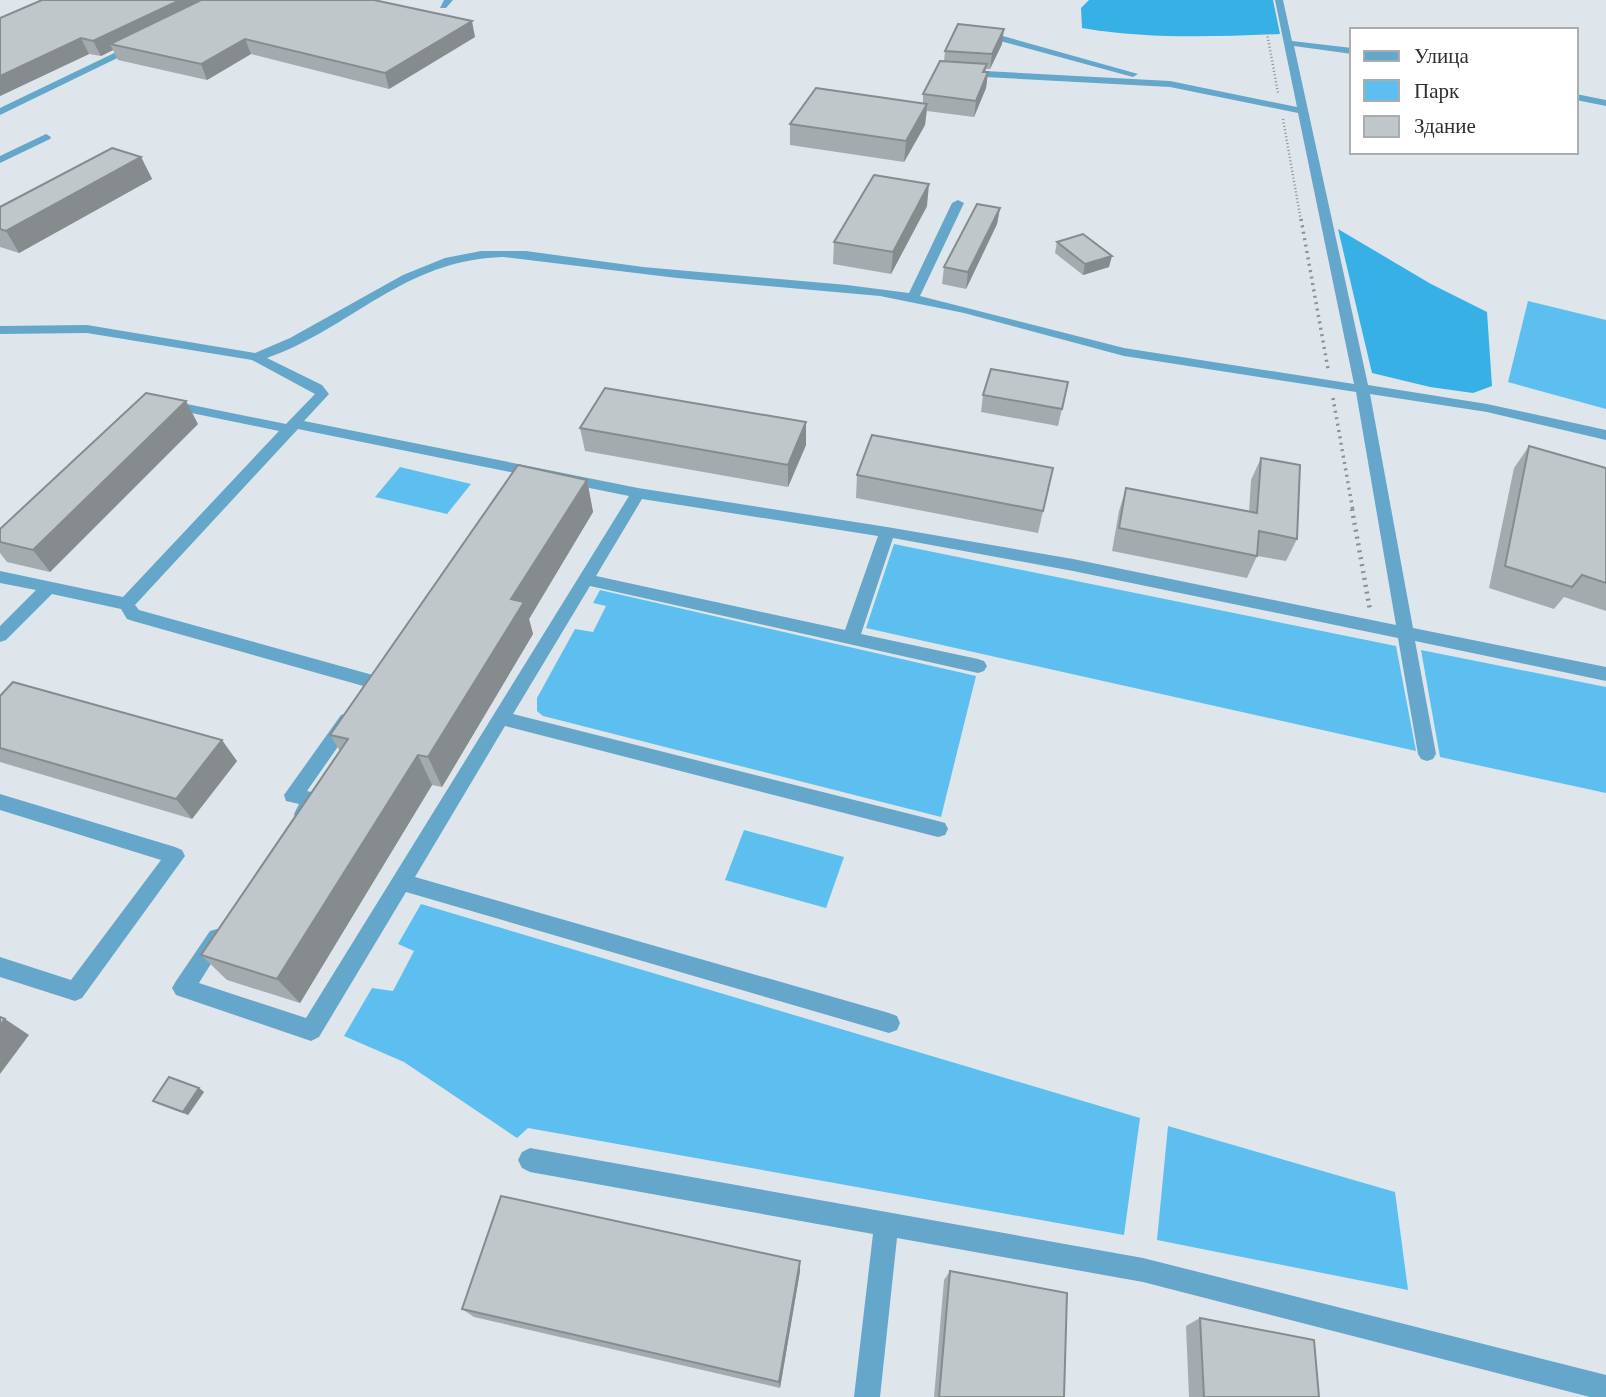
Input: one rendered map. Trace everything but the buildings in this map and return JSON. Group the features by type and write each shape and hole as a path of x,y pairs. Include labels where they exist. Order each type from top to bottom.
{"street":[{"path":"1279,0 1362,390 1427,754"},
{"path":"973,35 1000,38 1170,84 1303,111"},
{"path":"0,112 145,41"},
{"path":"1288,43 1350,51"},
{"path":"954,72 1170,84"},
{"path":"1578,97 1606,103"},
{"path":"0,160 46,136"},
{"path":"914,298 958,203"},
{"path":"256,357 280,349 358,302 440,264 463,256 504,254 675,275 914,298 990,315 1125,352 1331,386 1482,406 1606,435"},
{"path":"0,330 87,329 256,357 317,388 322,394 127,604"},
{"path":"163,404 293,427 523,476 887,531 1112,573 1606,674"},
{"path":"229,922 183,988 311,1030 638,493"},
{"path":"851,638 887,531"},
{"path":"0,577 127,604 133,615 370,688 293,795 312,800 289,834"},
{"path":"585,579 978,666"},
{"path":"0,636 49,587"},
{"path":"501,718 938,829"},
{"path":"0,802 174,856 75,991 0,967"},
{"path":"401,881 889,1023"},
{"path":"530,1160 1143,1270 1606,1388"},
{"path":"867,1397 886,1226"}],"path":[{"path":"1265,22 1371,618"}],"green space":[{"path":"1528,301 1606,320 1606,409 1508,382"},
{"path":"400,467 471,484 447,514 375,497"},
{"path":"894,544 1396,646 1416,751 866,628"},
{"path":"600,590 976,676 941,817 543,716 537,711 537,698 575,629 593,632 606,606 593,603"},
{"path":"1421,650 1606,687 1606,793 1440,757"},
{"path":"744,830 844,857 826,908 725,880"},
{"path":"421,904 1140,1118 1124,1235 528,1128 517,1138 404,1062 344,1036 372,988 393,991 414,951 398,944"},
{"path":"1168,1126 1395,1192 1408,1290 1157,1240"}],"shaded area":[{"path":"1089,0 1273,0 1280,34 1156,36 1082,28 1081,8"},
{"path":"1338,229 1431,284 1487,312 1492,386 1473,393 1430,387 1372,373"}]}
